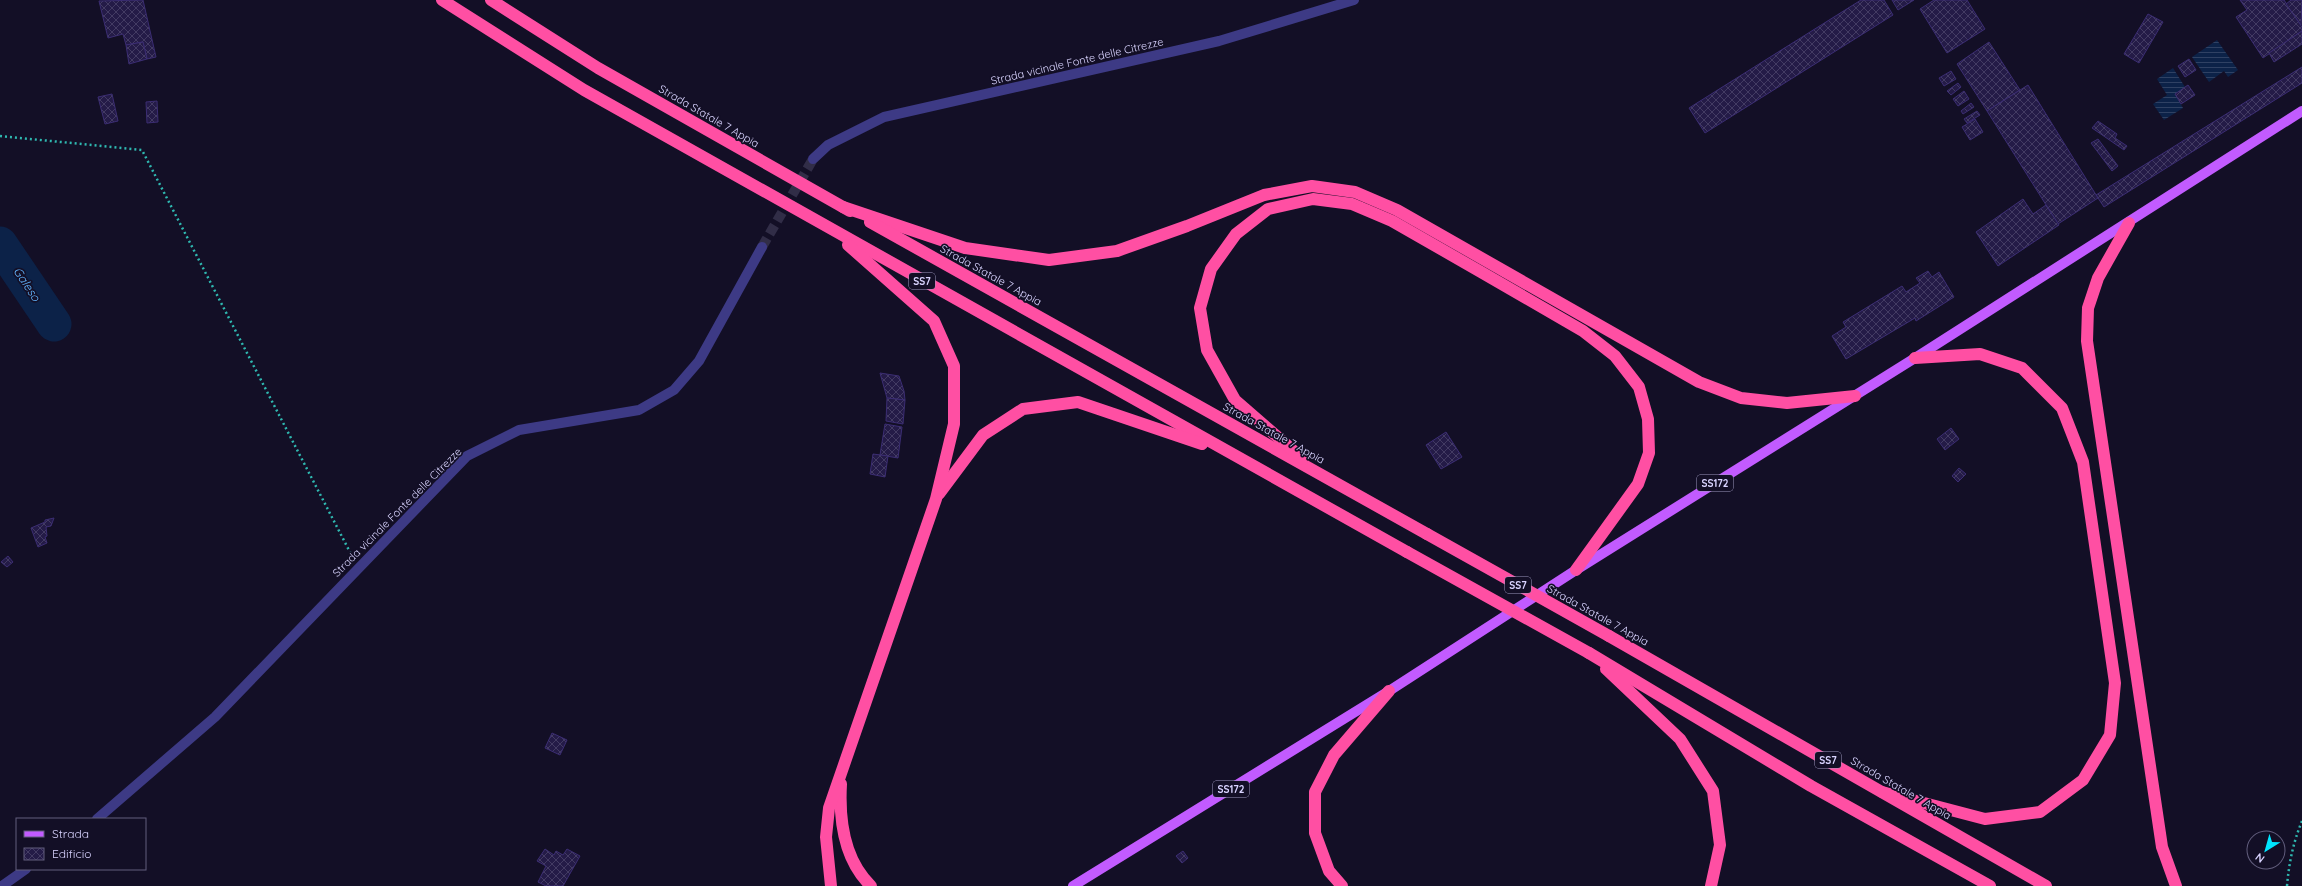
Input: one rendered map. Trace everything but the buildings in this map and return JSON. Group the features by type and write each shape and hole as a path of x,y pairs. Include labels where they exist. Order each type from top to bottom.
{"highway":[{"name":"SS7","path":"442,0 584,90 831,230 1589,653 1811,786 1990,886"},
{"name":"Strada Statale 7 Appia","path":"491,0 598,68 1609,636 2046,886"},
{"path":"843,207 965,248 1049,260 1118,250 1187,226 1264,195 1312,186 1355,192 1397,210 1699,382 1741,398 1787,403 1855,396"},
{"path":"1324,476 1235,400 1207,350 1200,308 1211,269 1236,234 1268,209 1313,199 1352,204 1385,218 1488,276 1583,331 1615,356 1638,387 1648,419 1649,453 1638,484 1576,570"},
{"path":"2129,223 2098,278 2088,308 2088,341 2162,847 2176,886"},
{"path":"831,230 934,322 954,366 954,424 936,499 829,808 826,836 832,886"},
{"path":"1882,792 1985,819 2040,812 2083,780 2110,734 2115,683 2083,462 2062,408 2022,368 2008,363 1980,354 1915,358"},
{"path":"936,499 983,435 1023,409 1078,402 1231,454"},
{"path":"1589,653 1680,739 1713,791 1720,845 1710,886"},
{"path":"1342,886 1329,871 1315,833 1315,792 1334,755 1389,691"},
{"path":"842,768 840,810 844,838 863,878 872,886"}],"main road":[{"name":"SS172","path":"1073,886 1389,691 1576,570 2129,223 2302,111"}],"street":[{"name":"Strada vicinale Fonte delle Citrezze","path":"813,159 828,145 884,117 1219,41 1354,0"},
{"name":"Strada vicinale Fonte delle Citrezze","path":"98,818 215,717 467,456 519,430 639,410 674,390 699,361 762,247"},
{"path":"2,886 25,870"}],"path":[{"path":"0,136 142,150 358,568"},
{"path":"2287,886 2289,864 2294,839 2302,821"}],"water":[{"path":"2217,40 2238,70 2228,77 2224,71 2209,82 2192,57"},
{"path":"2173,68 2185,87 2175,94 2183,108 2164,120 2153,104 2167,95 2157,79"}],"waterway":[{"name":"Galeso","path":"0,244 54,324"}],"tunnel":[{"path":"762,247 813,159"}]}
